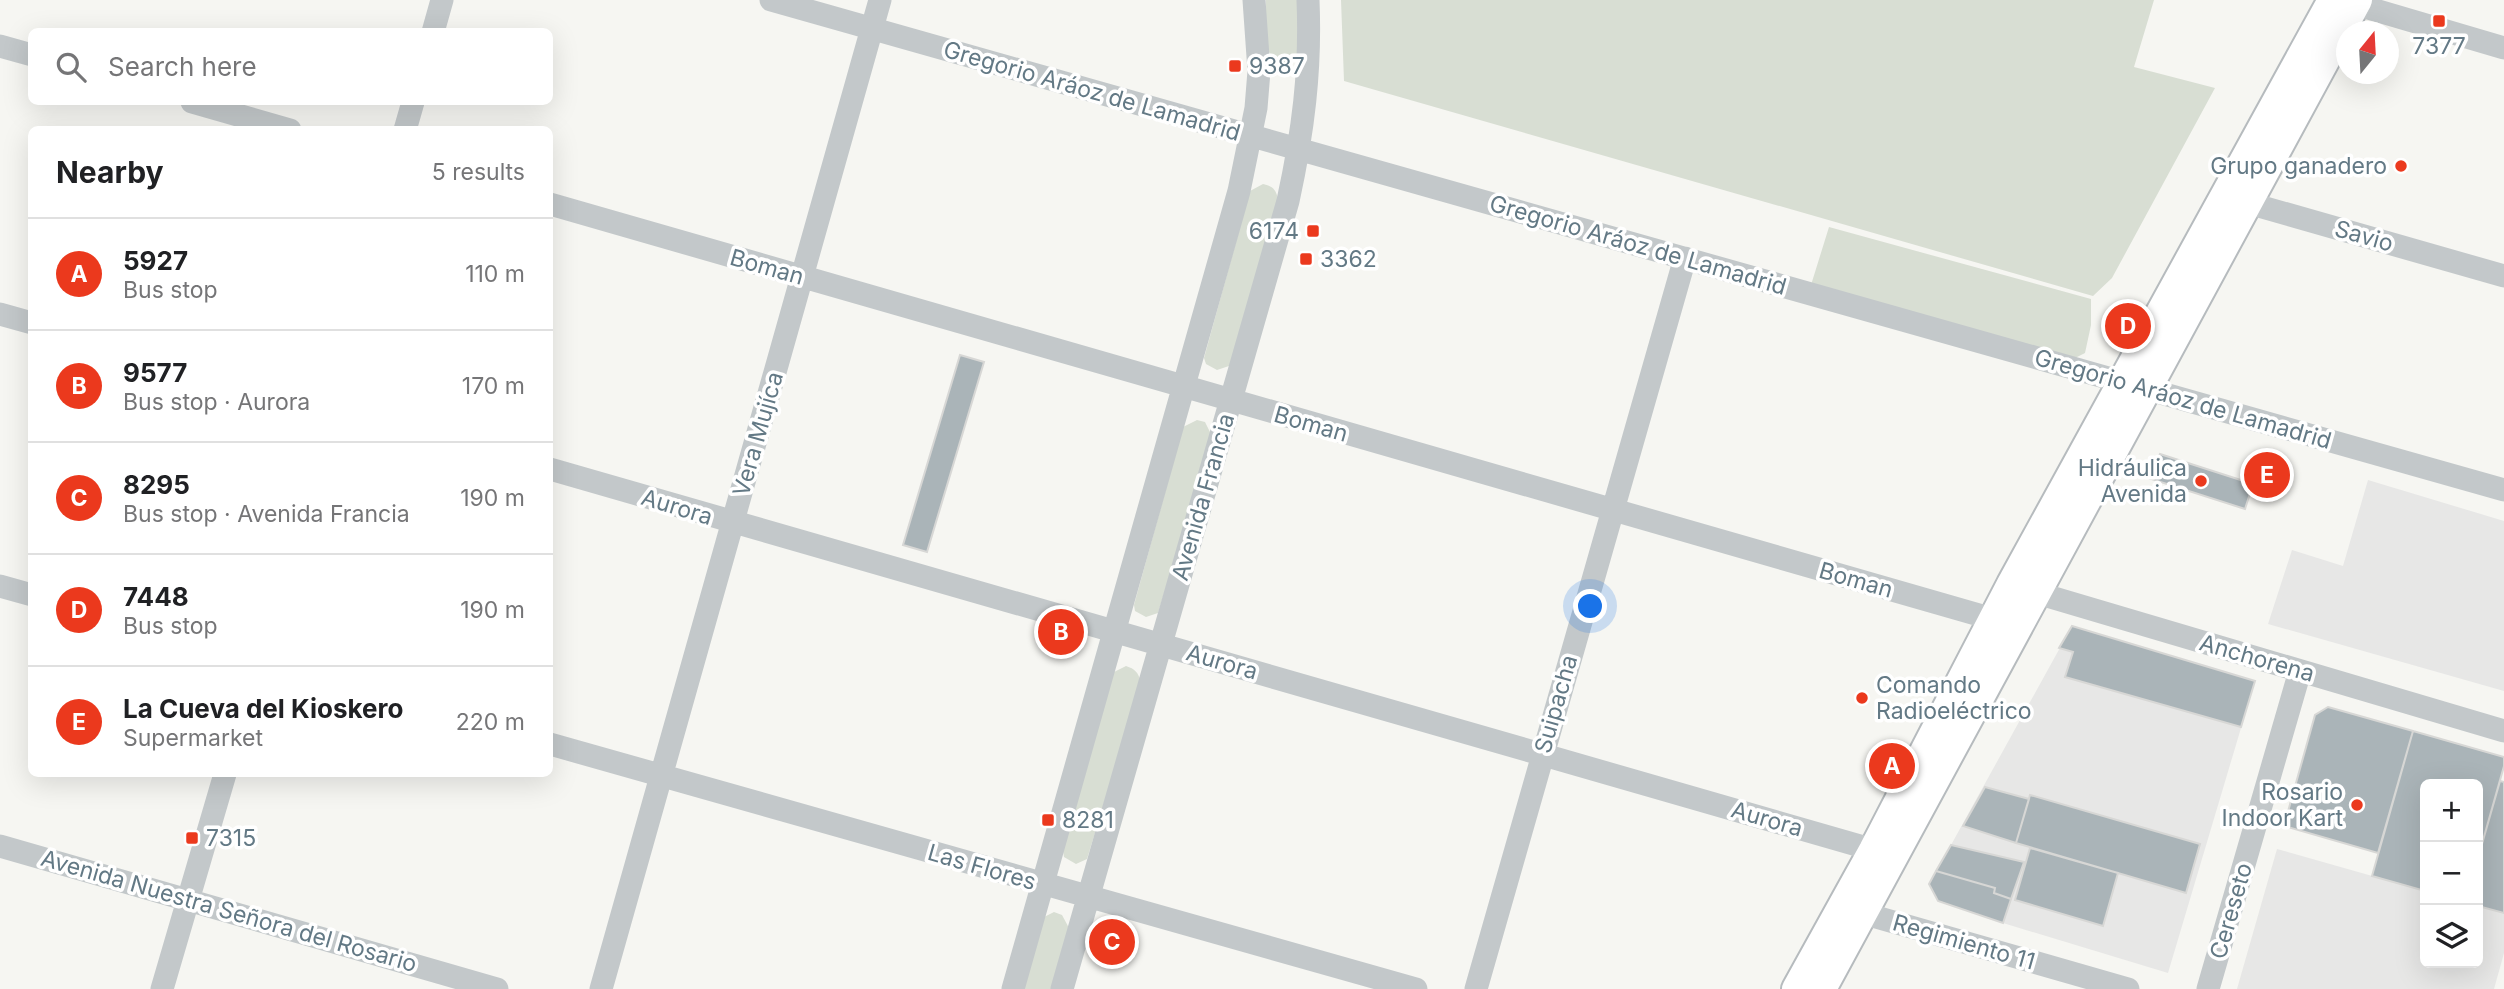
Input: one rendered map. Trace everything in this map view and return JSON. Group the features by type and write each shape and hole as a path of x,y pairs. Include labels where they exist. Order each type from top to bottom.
{"main road":[{"path":"1796,989 1852,910 2134,385 2347,1"},
{"path":"1883,853 1993,619 2023,589"},
{"path":"1822,989 1852,910"}],"street":[{"path":"434,28 442,0"},
{"name":"Gregorio Aráoz de Lamadrid","path":"771,0 2504,490"},
{"name":"Vera Mujíca","path":"601,989 880,0"},
{"path":"1013,989 1239,191 1251,135 1259,71 1254,0"},
{"name":"Avenida Francia","path":"1062,989 1288,201 1299,149 1308,81 1308,0"},
{"path":"2347,1 2504,48"},
{"path":"0,46 28,54"},
{"path":"202,105 276,126"},
{"path":"406,126 412,105"},
{"name":"Savio","path":"2235,200 2504,276"},
{"name":"Boman","path":"553,205 1993,619"},
{"name":"Suipacha","path":"1476,989 1685,258"},
{"path":"0,314 28,322"},
{"name":"Aurora","path":"553,470 1883,853"},
{"path":"0,586 28,594"},
{"name":"Anchorena","path":"2023,589 2504,731"},
{"name":"Cereseto","path":"2208,989 2300,671"},
{"name":"Las Flores","path":"553,745 1416,989"},
{"path":"162,989 224,777"},
{"name":"Avenida Nuestra Señora del Rosario","path":"0,846 498,989"},
{"name":"Regimiento 11","path":"1852,910 2128,989"}],"shaded area":[{"path":"1266,0 1297,0 1299,54 1288,64 1279,66 1269,53"},
{"path":"1341,0 2154,0 2134,67 2215,88 2112,278 2093,296 1344,81"},
{"path":"1263,184 1274,189 1278,199 1233,361 1229,366 1217,370 1206,364 1204,358 1250,191"},
{"path":"1829,227 2091,299 2091,325 2085,353 2073,359 1811,285"},
{"path":"1197,420 1205,422 1212,436 1158,613 1146,617 1135,611 1134,605 1183,427"},
{"path":"2368,480 2504,521 2504,691 2268,624 2292,550 2343,566"},
{"path":"2072,626 2255,681 2168,973 2003,923 2023,862 1951,845"},
{"path":"1126,666 1136,671 1141,682 1087,859 1076,864 1064,857 1063,851 1112,673"},
{"path":"2277,849 2420,890 2420,968 2483,968 2483,907 2504,913 2504,953 2494,989 2237,989"},
{"path":"1054,912 1062,915 1069,928 1052,989 1021,989 1040,919"}],"building":[{"path":"960,355 984,362 927,552 903,545"},
{"name":"Hidráulica Avenida","path":"2160,454 2253,484 2245,509 2148,478"},
{"path":"2072,626 2255,681 2241,727 2065,677 2073,652 2059,648"},
{"path":"2328,707 2413,731 2378,853 2284,826 2315,715"},
{"path":"2413,731 2504,757 2504,766 2483,840 2483,779 2420,779 2420,890 2372,876"},
{"path":"2500,781 2504,782 2504,913 2483,907 2483,840"},
{"path":"1985,787 2029,799 2016,843 1963,826"},
{"path":"2030,795 2200,844 2186,893 2016,843"},
{"path":"1951,845 2024,862 2011,899 1994,893 1995,888 1936,871"},
{"path":"2030,848 2118,873 2103,926 2015,900"},
{"path":"1936,871 1995,888 1994,893 2011,899 2003,923 1938,901 1929,884"}],"place":[{"name":"7377","path":"2439,21"},
{"name":"9387","path":"1235,66"},
{"name":"Grupo ganadero","path":"2401,166"},
{"name":"6174","path":"1313,231"},
{"name":"3362","path":"1306,259"},
{"name":"7448","path":"2128,326"},
{"name":"La Cueva del Kioskero","path":"2267,475"},
{"name":"Hidráulica Avenida","path":"2201,481"},
{"name":"9577","path":"1061,632"},
{"name":"Comando Radioeléctrico","path":"1862,698"},
{"name":"5927","path":"1892,766"},
{"name":"Rosario Indoor Kart","path":"2357,805"},
{"name":"8281","path":"1048,820"},
{"name":"7315","path":"192,838"},
{"name":"8295","path":"1112,942"}]}
